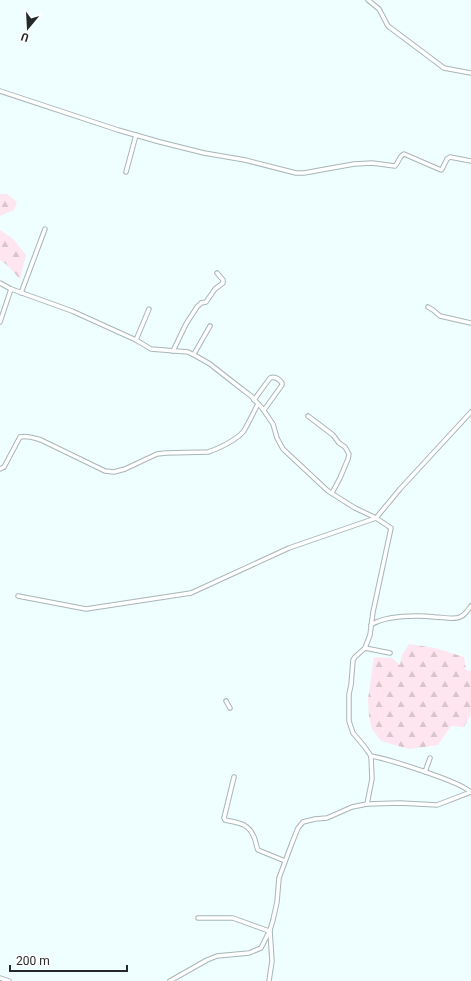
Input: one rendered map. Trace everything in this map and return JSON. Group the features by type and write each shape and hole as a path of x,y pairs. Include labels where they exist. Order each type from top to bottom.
{"street":[{"path":"368,0 379,9 388,26 444,68 471,73"},
{"path":"0,91 160,142 204,153 245,160 296,173 372,162 395,166 404,154 440,170 442,170 447,159 450,157 471,161"},
{"path":"126,172 136,135"},
{"path":"21,292 45,229"},
{"path":"173,350 186,324 197,307 201,303 206,302 215,289 223,283 223,280 216,273"},
{"path":"0,283 11,289 72,311 136,340 151,349 173,350 194,354 210,364 264,410 273,424 277,438 283,449 328,491 390,527 391,530 373,612 370,635 365,648 353,660 349,694 349,721 353,733 371,756 372,779 367,804"},
{"path":"0,322 11,289"},
{"path":"428,307 440,316 471,322"},
{"path":"136,340 149,309"},
{"path":"194,354 210,326"},
{"path":"254,400 270,378 274,377 280,380 282,385 264,410"},
{"path":"0,469 4,467 20,437 24,436 41,440 105,471 114,472 156,454 208,452 237,438 243,432 258,404"},
{"path":"18,596 86,609 191,593 289,548 376,518 400,489 471,412"},
{"path":"308,416 333,435 339,443 345,447 349,454 346,466 332,493"},
{"path":"371,626 379,620 395,618 425,616 458,618 471,606"},
{"path":"365,648 390,653"},
{"path":"227,702 230,708"},
{"path":"371,756 454,782 471,792"},
{"path":"425,772 430,758"},
{"path":"234,778 224,818 225,820 248,826 256,840 256,848 258,850 285,861"},
{"path":"170,981 217,956 249,953 262,948 270,930 277,902 280,878 285,861 298,828 303,822 327,818 352,807 367,804 400,803 437,805 471,792"},
{"path":"198,918 233,918 270,930"},
{"path":"269,981 272,961 270,930"},
{"path":"0,978 9,981"}],"green space":[{"path":"0,194 7,194 17,202 14,210 0,216"},
{"path":"0,230 13,239 26,255 20,279 0,260"},
{"path":"409,644 435,648 464,657 466,670 471,671 471,714 464,727 451,726 438,745 409,749 381,741 372,729 369,716 368,699 374,657 392,658 400,665 402,655"}]}
